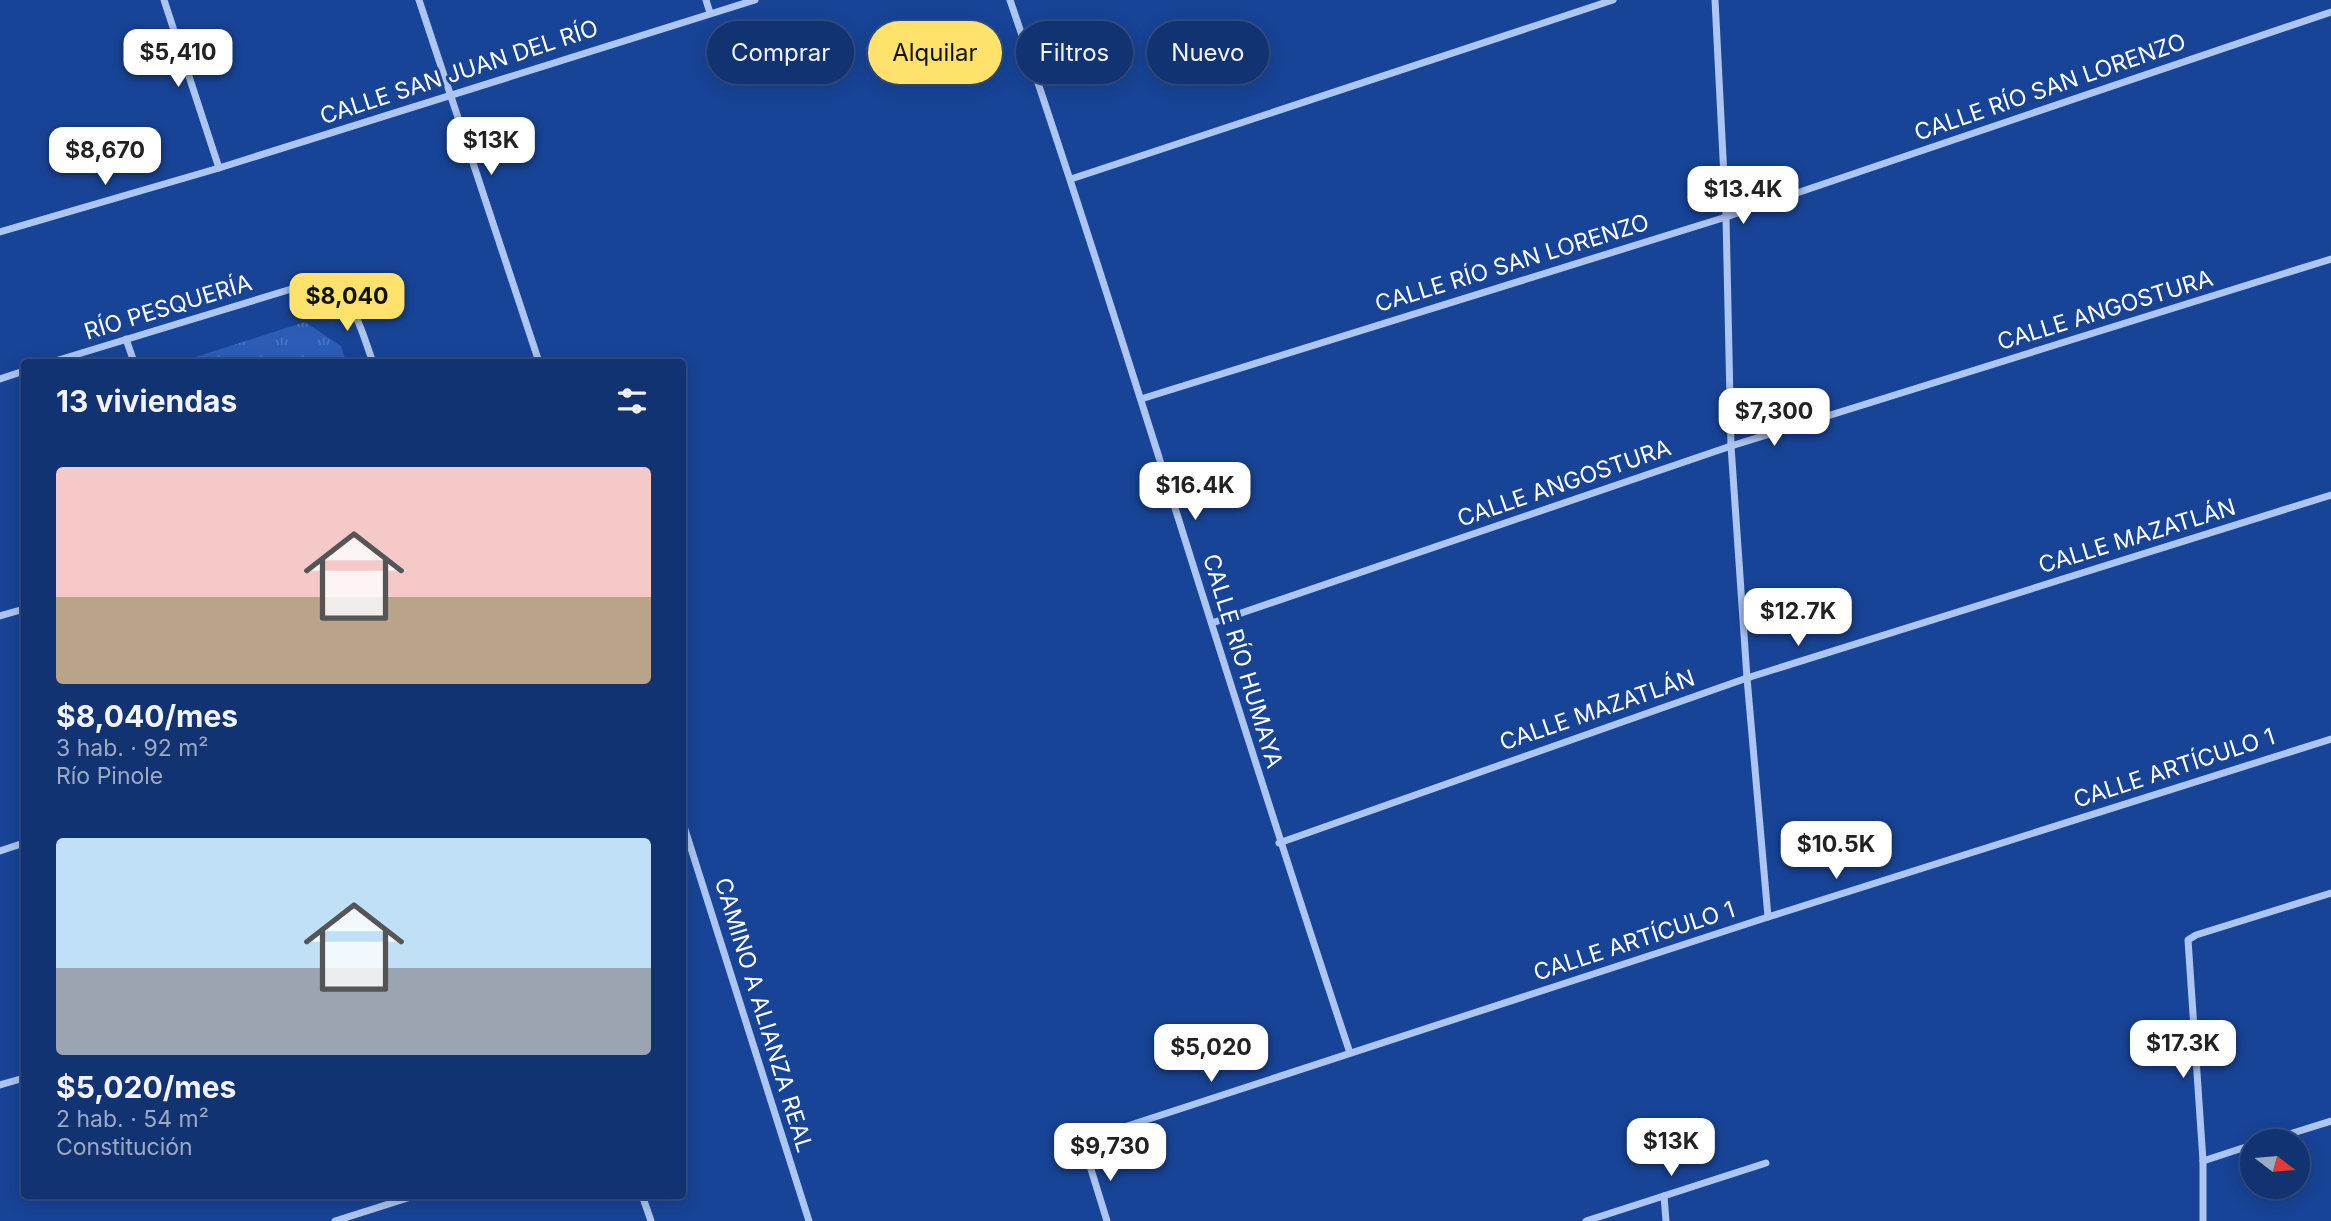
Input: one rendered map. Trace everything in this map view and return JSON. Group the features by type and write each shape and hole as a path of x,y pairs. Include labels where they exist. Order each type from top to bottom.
{"street":[{"path":"164,0 219,169"},
{"path":"419,0 538,359"},
{"path":"706,0 710,13"},
{"name":"CALLE SAN JUAN DEL RÍO","path":"0,232 219,169 755,0"},
{"name":"CALLE RÍO HUMAYA","path":"1010,0 1071,179 1279,843 1350,1053"},
{"path":"1071,179 1613,0"},
{"path":"1715,0 1726,217 1731,446 1747,678 1768,917"},
{"name":"CALLE RÍO SAN LORENZO","path":"1141,399 1726,217 2331,12"},
{"name":"CALLE ANGOSTURA","path":"1212,623 1731,446 2331,259"},
{"name":"RÍO PESQUERÍA","path":"62,359 298,288 336,293 347,303 354,313 372,359"},
{"path":"126,339 133,359"},
{"path":"0,379 21,372"},
{"name":"CALLE MAZATLÁN","path":"1279,843 1747,678 2331,495"},
{"path":"0,617 21,610"},
{"name":"CALLE ARTÍCULO 1","path":"1107,1221 1090,1166 1092,1148 1109,1132 1768,917 2331,739"},
{"name":"CAMINO A ALIANZA REAL","path":"686,833 809,1221"},
{"path":"0,851 21,844"},
{"path":"2203,1221 2203,1161 2188,940 2196,935 2331,893"},
{"path":"0,1085 21,1079"},
{"path":"2305,1129 2331,1121"},
{"path":"2203,1161 2240,1150"},
{"path":"1586,1221 1766,1163"},
{"path":"1664,1196 1667,1221"},
{"path":"335,1221 404,1199"},
{"path":"643,1199 651,1221"}],"green space":[{"path":"305,322 341,346 345,359 189,359"}]}
